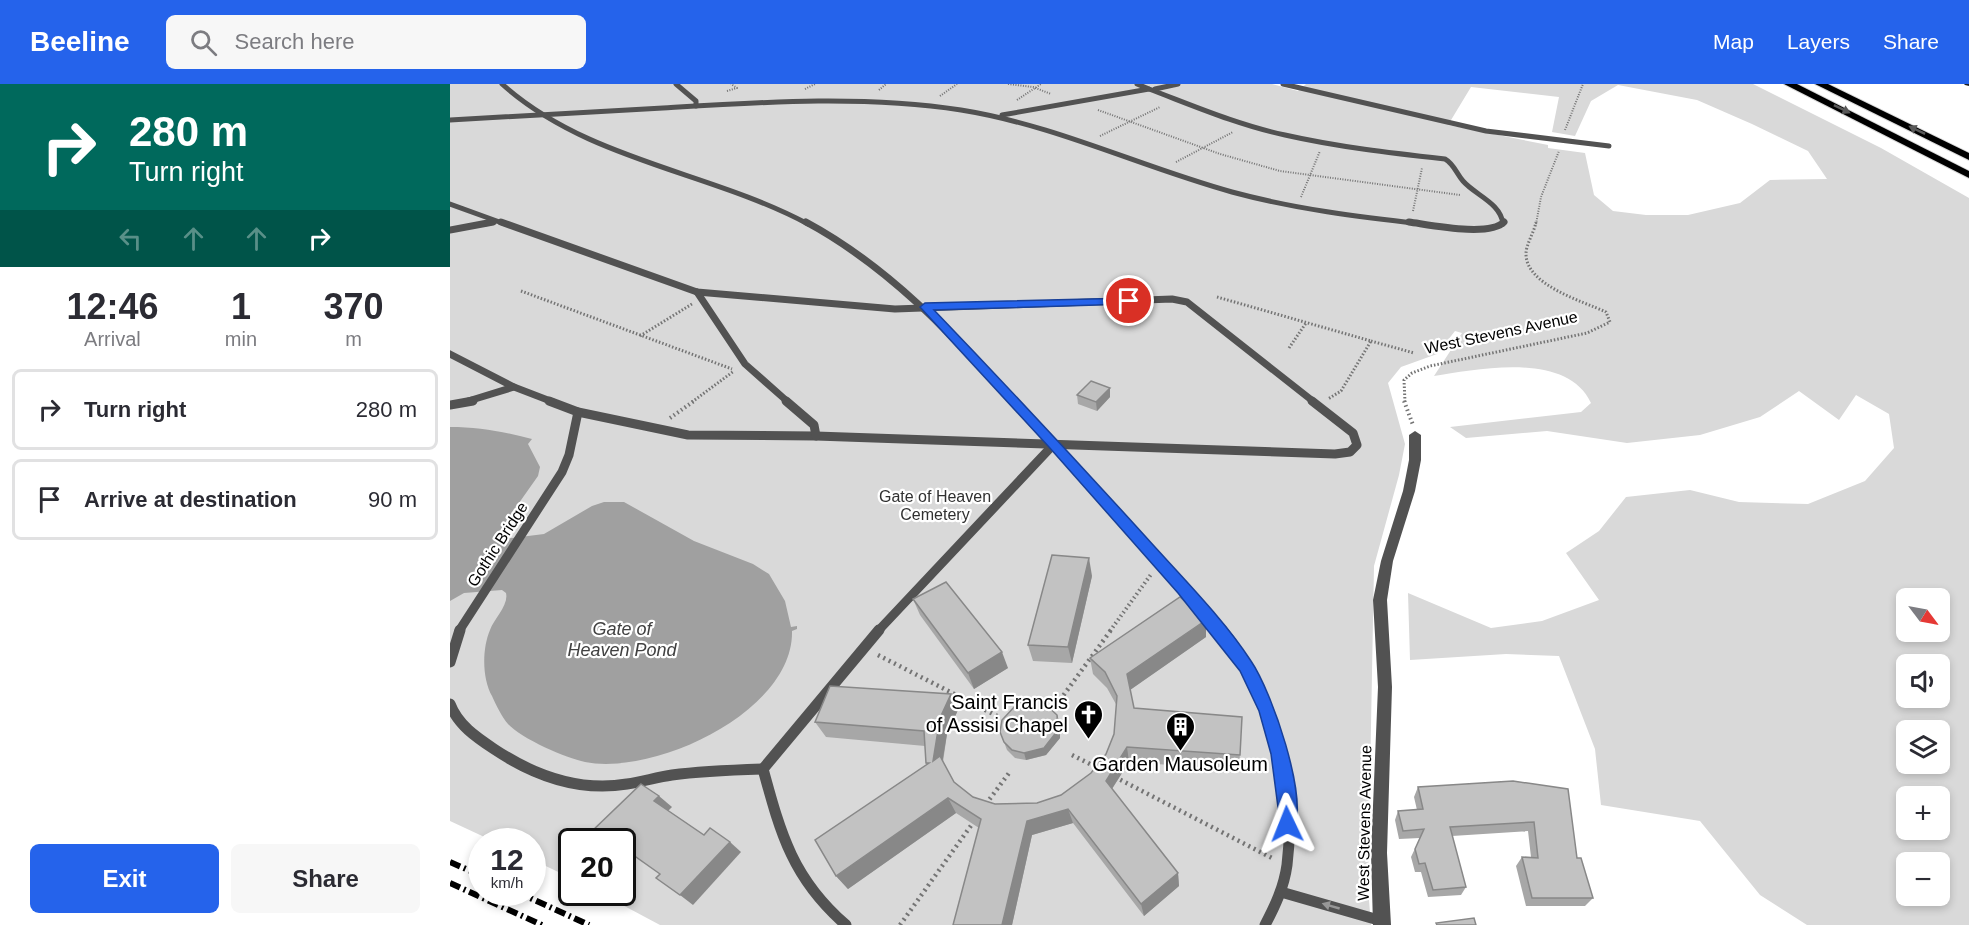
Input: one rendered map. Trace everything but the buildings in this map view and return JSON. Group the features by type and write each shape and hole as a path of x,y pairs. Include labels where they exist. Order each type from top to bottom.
{"highway":[{"path":"1789,84 1969,175"},
{"path":"1820,84 1969,157"}],"street":[{"name":"West Stevens Avenue","path":"1382,923 1379,843 1385,687 1380,600 1387,561 1409,491 1415,459 1415,435"}],"lane":[{"path":"502,84 543,115 614,150 736,190 790,214 854,251 925,307 1054,444 1217,627 1246,666 1267,711 1280,754 1288,803 1287,865 1281,892 1269,924"},
{"path":"676,84 696,101 696,106"},
{"path":"450,120 768,102 867,101 944,108 997,116 1043,127 1230,192 1298,207 1486,230 1504,223 1500,212 1487,198 1464,183 1453,163 1440,158 1324,142 1247,125 1137,84"},
{"path":"997,116 1149,89 1164,89 1178,84"},
{"path":"1283,84 1429,118 1562,143 1609,146"},
{"path":"450,204 699,295 723,292 812,303 895,309 1172,298 1187,302 1353,433 1357,445 1350,452 1323,454 1054,444 888,441 816,436 688,435 654,430 578,412 513,387 450,354"},
{"path":"450,230 497,221"},
{"path":"699,295 745,364 814,425 816,436"},
{"path":"450,405 482,399 513,387"},
{"name":"Gothic Bridge","path":"450,662 459,632 562,472 569,455 578,412"},
{"path":"450,704 452,713 469,732 504,756 564,784 594,787 625,785 691,772 763,769 864,647 1054,444"},
{"path":"763,769 774,809 798,867 818,898 846,925"},
{"path":"1281,892 1382,923"}],"path":[{"path":"1008,84 1033,87 1202,148 1280,171 1487,198"},
{"name":"West Stevens Avenue","path":"1415,435 1403,391 1404,380 1411,372 1452,358 1515,349 1582,334 1602,328 1610,322 1606,312 1545,285 1527,265 1526,251 1534,231 1541,197 1583,84"},
{"path":"1086,142 1177,99"},
{"path":"1163,170 1247,125"},
{"path":"1298,207 1324,142"},
{"path":"1410,222 1425,156"},
{"path":"521,291 735,370 667,420"},
{"path":"639,336 699,295"},
{"path":"1218,297 1414,352"},
{"path":"1289,348 1306,322"},
{"path":"1317,405 1341,391 1371,341"},
{"path":"1060,700 1160,563"},
{"path":"864,647 999,717"},
{"path":"1072,755 1287,865"},
{"path":"900,925 1009,773"}],"green space":[{"name":"Gate of Heaven Cemetery","path":"450,84 1272,84 1298,91 1306,84 1753,84 1881,148 1969,198 1969,925 1807,925 1760,895 1700,821 1601,805 1595,749 1559,656 1506,654 1410,660 1408,593 1491,628 1542,621 1599,600 1566,553 1599,531 1626,497 1690,490 1739,502 1808,504 1865,481 1894,448 1889,414 1856,395 1839,420 1799,391 1760,417 1700,435 1627,443 1547,431 1466,438 1450,427 1581,412 1591,403 1579,387 1563,376 1542,370 1520,367 1497,368 1434,376 1462,333 1455,331 1437,354 1401,367 1388,383 1405,444 1399,475 1374,566 1368,888 1371,925 660,925 624,906 636,906 636,828 558,828 558,872 546,866 546,828 468,829 450,821","holes":["1618,85 1697,100 1752,124 1808,151 1827,179 1770,180 1740,203 1688,215 1646,215 1613,211 1594,195 1585,153 1548,148 1548,145 1448,125 1471,87 1559,97 1552,132 1575,136 1591,101"]}],"water":[{"name":"Gate of Heaven Pond","path":"450,427 492,430 532,439 528,444 540,467 538,476 502,527 499,535 504,539 544,534 592,506 604,502 624,502 694,541 753,564 769,574 785,601 791,627 797,626 797,629 792,631 787,660 770,687 746,711 716,732 682,748 647,759 614,764 585,762 545,747 515,730 499,711 486,681 484,663 487,638 501,612 506,593 502,590 464,593 450,601"}],"railway":[{"path":"450,862 468,870"},
{"path":"450,883 542,925"},
{"path":"546,905 589,925"}],"place":[{"name":"Saint Francis of Assisi Chapel","path":"1089,740"},
{"name":"Garden Mausoleum","path":"1180,752"}],"route":[{"path":"1129,301 925,307 1054,444 1183,588 1217,627 1246,666 1267,711 1280,754 1288,803 1287,824"}]}
